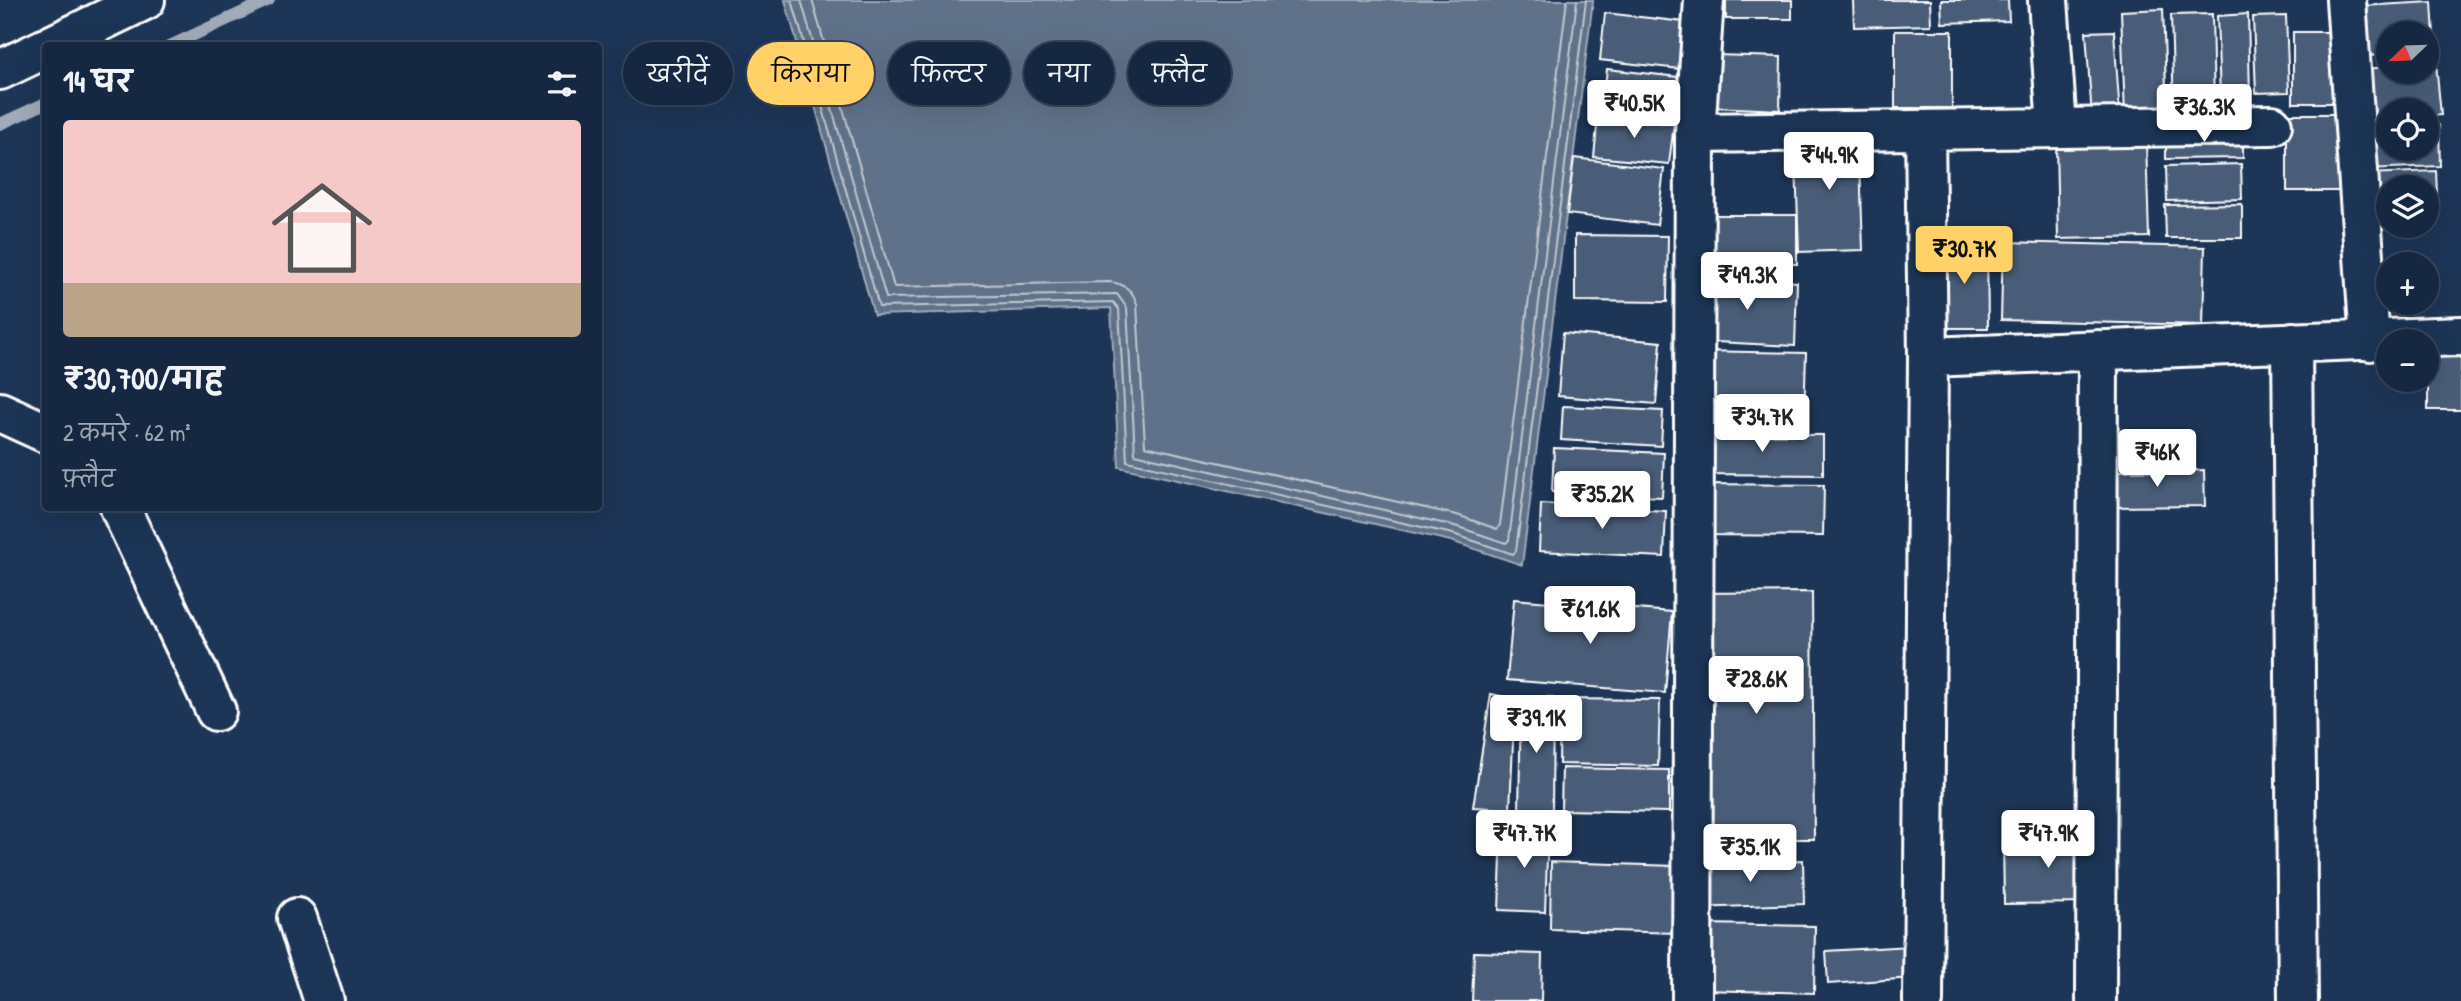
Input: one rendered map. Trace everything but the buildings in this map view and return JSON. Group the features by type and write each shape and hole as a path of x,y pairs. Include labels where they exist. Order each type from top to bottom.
{"street":[{"path":"58,42 145,0"},
{"path":"1692,1001 1695,132 1704,0"},
{"path":"2048,0 2057,128"},
{"path":"2346,0 2370,341"},
{"path":"0,70 42,50"},
{"path":"1695,132 2272,125"},
{"path":"1923,1001 1928,357 1925,130"},
{"path":"1928,357 2461,336"},
{"path":"2292,342 2298,1001"},
{"path":"2096,1001 2098,350"},
{"path":"0,412 42,431"},
{"path":"121,511 216,711"},
{"path":"297,918 324,1001"}],"water":[{"path":"785,0 1593,0 1522,565 1451,541 1119,467 1111,308 874,315 815,105 874,105 874,42 797,42"}],"waterway":[{"path":"179,42 269,0"},
{"path":"0,124 42,105"}]}
